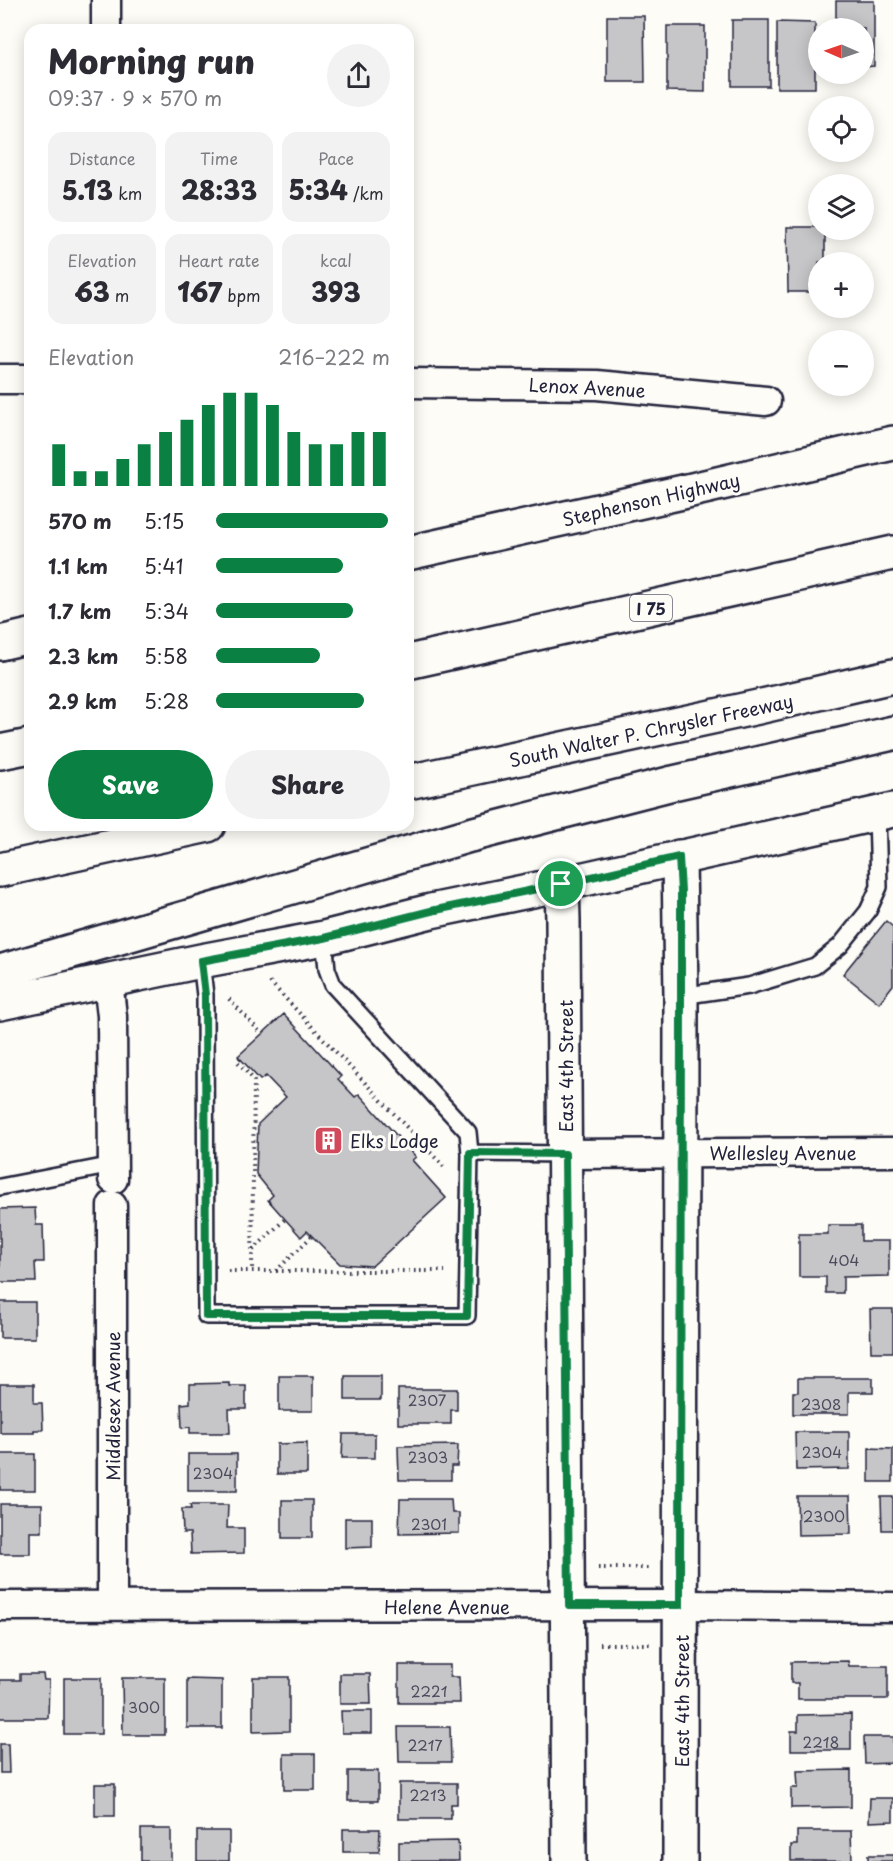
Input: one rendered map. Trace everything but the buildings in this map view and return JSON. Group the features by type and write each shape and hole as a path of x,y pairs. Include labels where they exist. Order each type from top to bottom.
{"main road":[{"name":"Stephenson Highway","path":"414,552 893,443"},
{"name":"I 75","path":"414,661 893,553"},
{"path":"0,643 24,637"},
{"name":"South Walter P. Chrysler Freeway","path":"414,781 893,676"},
{"path":"0,972 470,835 674,783 893,733"},
{"path":"0,752 24,747"},
{"path":"0,1003 324,938 431,911 885,812"},
{"path":"0,870 180,831"},
{"name":"East 4th Street","path":"679,857 681,892 680,1861"},
{"name":"East 4th Street","path":"561,884 569,1605 569,1861"}],"street":[{"path":"106,0 106,24"},
{"path":"0,379 24,379"},
{"name":"Lenox Avenue","path":"414,383 597,385 766,401"},
{"name":"Middlesex Avenue","path":"108,981 111,1016 113,1183 112,1605"},
{"name":"Wellesley Avenue","path":"565,1154 893,1152"},
{"name":"Helene Avenue","path":"0,1606 893,1607"}],"lane":[{"path":"681,996 749,986 815,966 840,946 868,910 879,887 885,812"},
{"path":"201,961 205,995 206,1316 467,1316 470,1153 468,1132 333,985 327,969 324,938"},
{"path":"470,1153 565,1154"},
{"path":"0,1187 113,1183"}],"path":[{"path":"270,982 450,1174"},
{"path":"222,992 262,1034"},
{"path":"240,1058 237,1062 254,1080 252,1271"},
{"path":"252,1251 285,1219"},
{"path":"276,1271 312,1236"},
{"path":"206,1271 451,1271"},
{"path":"588,1568 659,1568"},
{"path":"598,1644 660,1644"}],"place":[{"name":"Elks Lodge","path":"329,1140"}],"route":[{"path":"679,857 681,892 680,1605 569,1605 565,1154 470,1153 467,1316 206,1316 205,995 201,961 324,938 431,911 561,884 679,857"}]}
